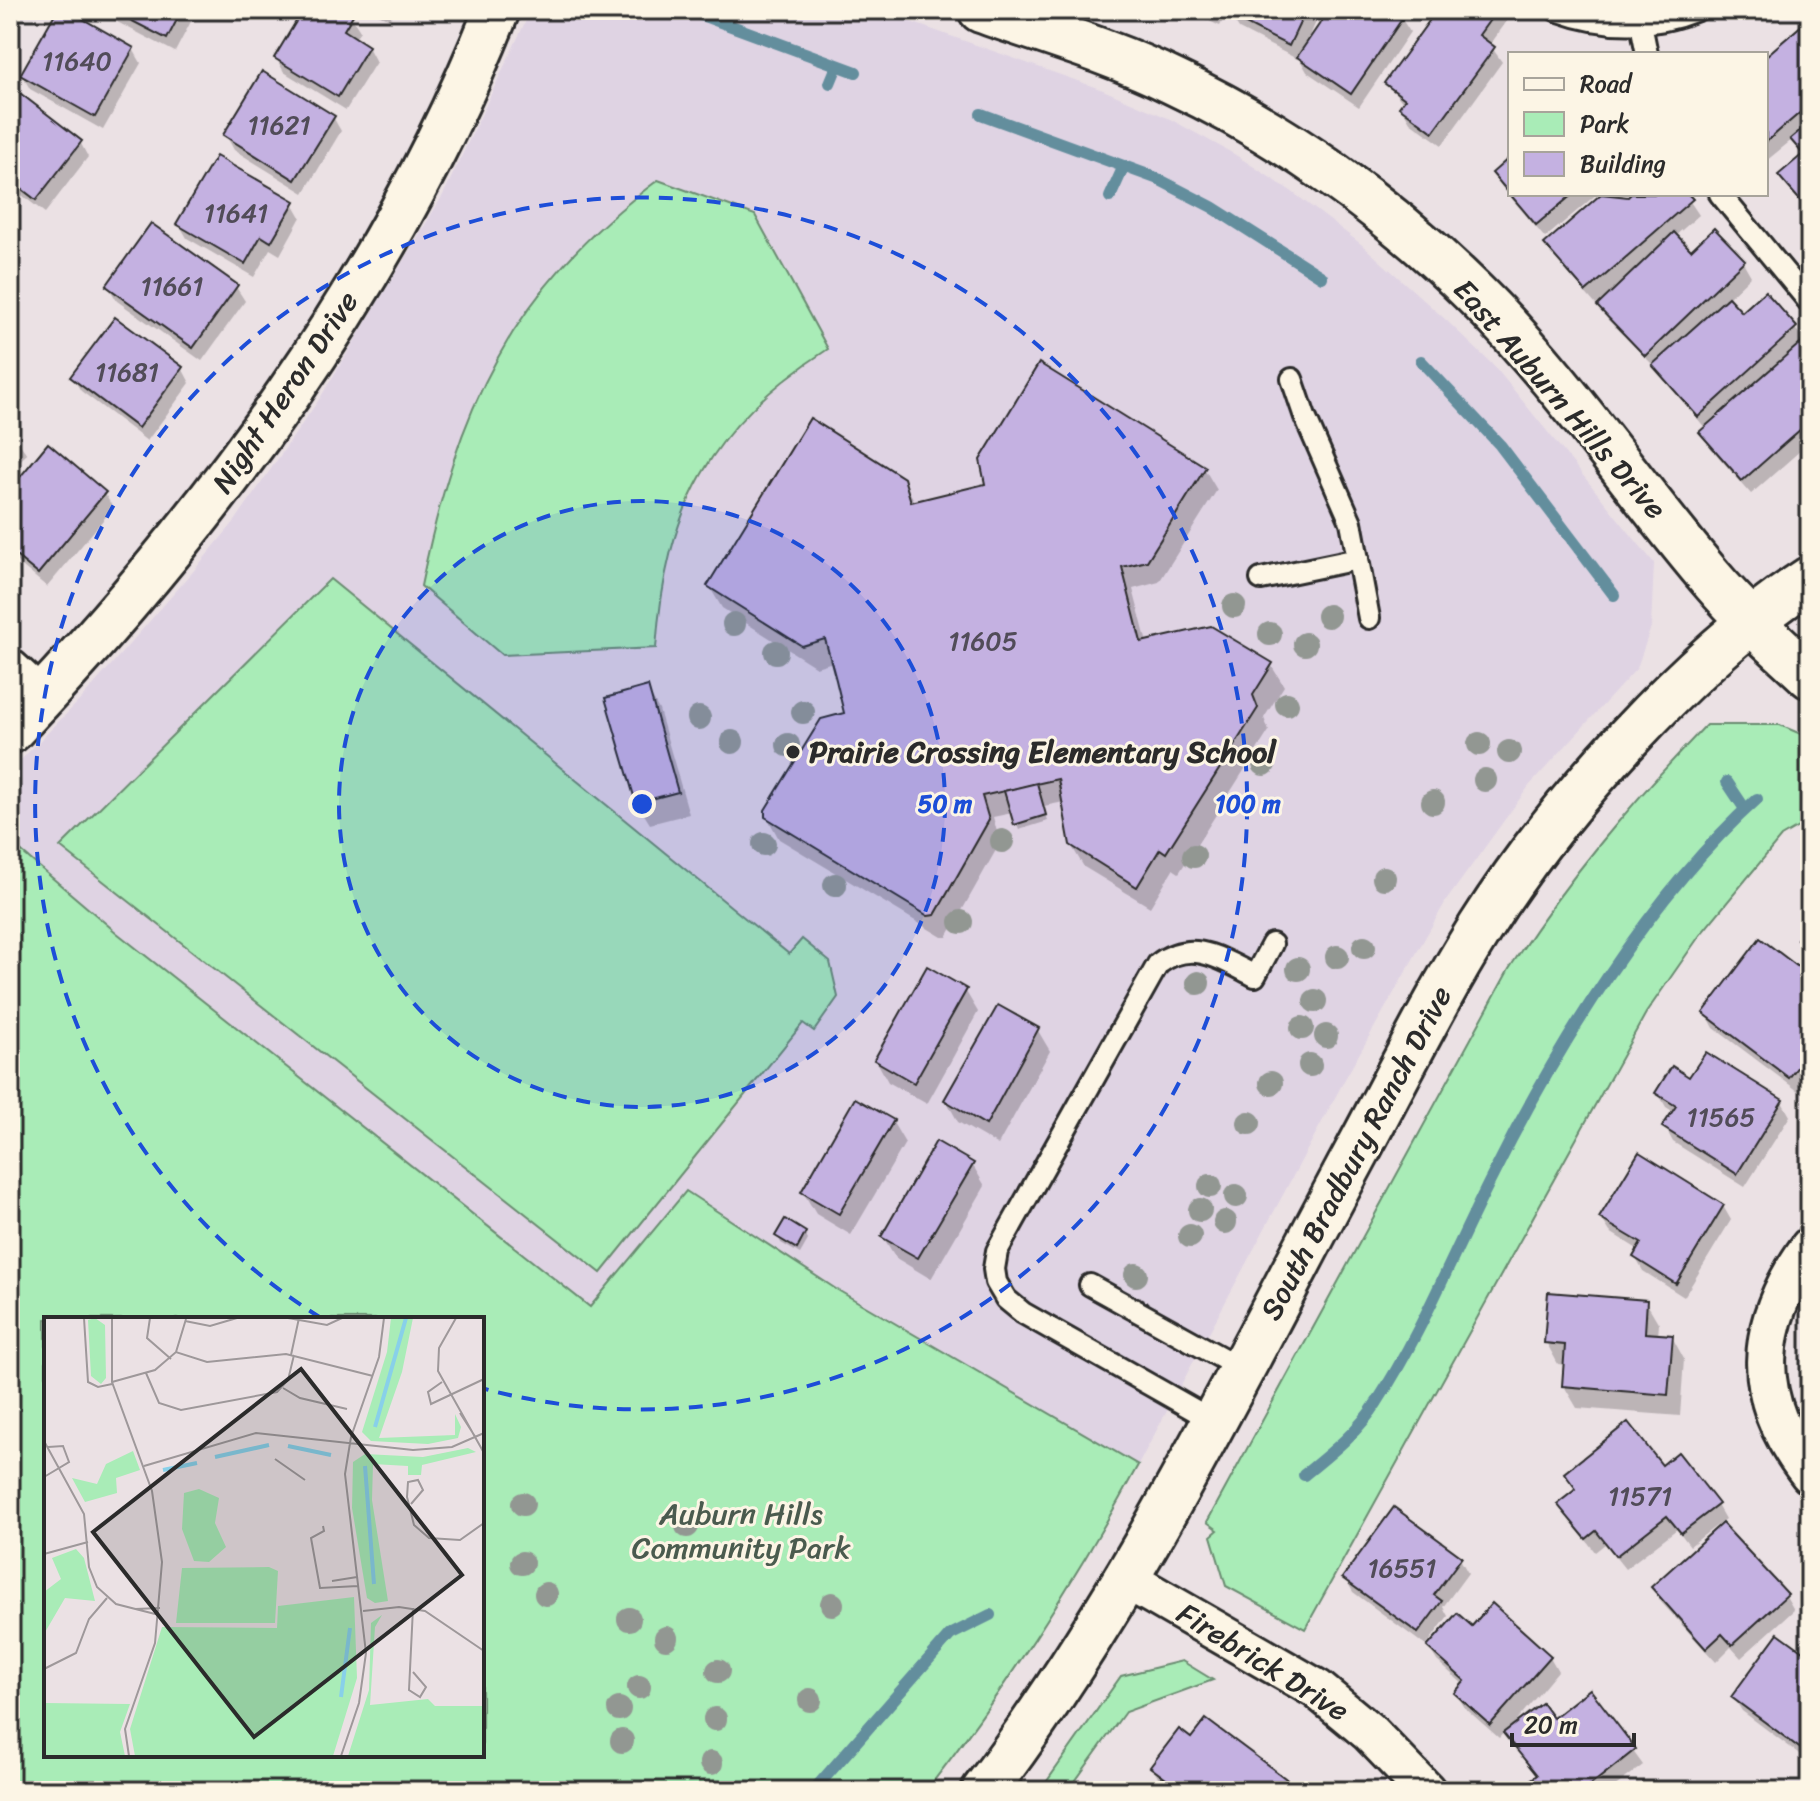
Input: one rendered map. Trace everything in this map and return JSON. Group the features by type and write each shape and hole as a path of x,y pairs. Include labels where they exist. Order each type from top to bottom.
{"street":[{"name":"Night Heron Drive","path":"10,731 157,571 281,404 361,279 416,183 497,10"},
{"name":"East Auburn Hills Drive","path":"981,10 1128,62 1205,97 1307,157 1385,214 1476,295 1520,343 1752,623 1810,676"},
{"name":"South Bradbury Ranch Drive","path":"984,1791 1055,1694 1126,1579 1456,969 1506,890 1558,819 1613,756 1752,623 1810,579"},
{"path":"10,669 42,698"},
{"path":"1810,1247 1788,1278 1776,1304 1766,1353 1773,1411 1784,1436 1810,1474"},
{"name":"Firebrick Drive","path":"1126,1579 1317,1689 1352,1716 1410,1785"}],"lane":[{"path":"1556,10 1591,21 1641,24 1697,10"},
{"path":"1641,24 1647,52"},
{"path":"1722,196 1810,303"},
{"path":"1292,379 1305,417 1346,509 1369,618"},
{"path":"1261,579 1358,559"},
{"path":"1212,1420 1023,1313 1006,1299 994,1269 997,1251 1158,964 1172,953 1189,950 1208,953 1255,976 1272,944"},
{"path":"1090,1285 1240,1368"}],"shaded area":[{"name":"Prairie Crossing Elementary School","path":"531,10 877,10 1103,90 1170,119 1234,154 1291,191 1361,244 1446,320 1495,367 1654,563 1651,627 1637,668 1529,786 1446,901 1345,1079 1138,1465 836,1289 687,1191 590,1307 117,933 10,841 10,771 83,697 191,574 235,521 320,398 443,195"}],"green space":[{"path":"658,180 755,215 828,349 787,378 752,409 724,441 701,475 683,513 670,553 656,648 502,655 421,586 452,464 473,409 498,358 527,310 564,265 607,222"},
{"path":"330,579 789,954 802,939 830,962 838,997 814,1031 803,1023 601,1273 60,847"},
{"path":"1706,725 1780,725 1810,738 1810,820 1781,837 1700,935 1646,1013 1305,1629 1226,1586 1211,1536 1218,1530 1207,1522 1509,969 1601,842"},
{"name":"Auburn Hills Community Park","path":"10,842 117,933 590,1307 686,1191 836,1289 1138,1465 1039,1632 926,1791 10,1791"},
{"path":"1182,1661 1213,1680 1125,1712 1068,1791 1040,1791 1121,1676"}],"building":[{"path":"57,10 67,10 134,48 95,117 20,75"},
{"path":"111,10 182,10 167,39"},
{"path":"303,10 344,10 353,15 344,30 369,46 338,97 274,58"},
{"path":"1230,10 1306,10 1289,46 1228,15"},
{"path":"1329,10 1394,10 1404,16 1351,94 1297,57"},
{"path":"1437,10 1497,10 1479,35 1495,47 1433,132 1399,107 1405,99 1384,83"},
{"path":"1810,18 1810,104 1768,140 1768,54"},
{"path":"262,71 335,116 295,180 223,135"},
{"path":"16,90 82,141 36,200 10,180 10,98"},
{"path":"1810,122 1810,212 1778,175 1803,154 1790,139"},
{"path":"216,156 295,201 271,242 261,236 245,264 176,224"},
{"path":"1508,159 1508,192 1492,173"},
{"path":"1511,196 1571,196 1536,225"},
{"path":"1599,196 1690,196 1693,199 1586,292 1544,244"},
{"path":"151,223 238,285 193,348 106,286"},
{"path":"1714,228 1745,260 1645,356 1597,306 1674,232 1691,250"},
{"path":"1765,291 1797,327 1698,417 1652,365 1728,297 1742,312"},
{"path":"115,317 183,367 138,428 70,377"},
{"path":"1806,338 1810,343 1810,397 1800,405 1810,421 1742,481 1699,432"},
{"path":"1039,363 1206,467 1147,561 1122,567 1141,642 1211,626 1273,663 1253,695 1258,708 1166,853 1160,849 1137,887 1070,845 1058,779 982,796 989,820 935,915 928,916 765,817 765,810 821,719 844,713 836,680 825,639 802,646 707,586 810,418 904,478 911,502 985,484 980,460"},
{"path":"48,443 106,492 38,574 10,551 10,489"},
{"path":"648,686 678,792 636,803 605,698"},
{"path":"1037,783 1046,815 1014,825 1004,791"},
{"path":"1810,923 1810,949 1797,939"},
{"path":"1760,938 1810,976 1810,1050 1789,1078 1703,1013"},
{"path":"927,966 967,989 914,1083 874,1060"},
{"path":"998,1005 1039,1028 986,1125 944,1100"},
{"path":"1706,1052 1783,1100 1737,1174 1662,1127 1676,1106 1655,1093 1672,1066 1689,1077"},
{"path":"855,1098 894,1120 839,1214 801,1192"},
{"path":"936,1141 974,1163 918,1258 881,1237"},
{"path":"1639,1152 1724,1205 1676,1284 1633,1257 1641,1243 1599,1218"},
{"path":"785,1219 806,1232 797,1249 775,1236"},
{"path":"1548,1292 1647,1300 1645,1333 1673,1335 1668,1395 1562,1386 1565,1345 1544,1343"},
{"path":"1628,1422 1662,1465 1678,1452 1719,1504 1681,1533 1667,1516 1616,1556 1596,1531 1586,1539 1557,1504 1576,1489 1564,1473"},
{"path":"1394,1507 1462,1557 1434,1595 1442,1601 1418,1633 1342,1578"},
{"path":"1722,1523 1788,1594 1732,1645 1722,1634 1706,1649 1651,1587"},
{"path":"1492,1603 1551,1656 1490,1725 1454,1693 1465,1681 1427,1647 1457,1613 1472,1626"},
{"path":"1778,1633 1807,1654 1810,1651 1810,1745 1805,1752 1731,1697"},
{"path":"1590,1689 1636,1749 1583,1791 1532,1791 1526,1783 1537,1775 1503,1733 1542,1703 1553,1718"},
{"path":"1206,1719 1293,1784 1288,1791 1182,1791 1150,1767 1179,1729 1191,1738"}],"waterway":[{"path":"688,10 856,72"},
{"path":"830,83 837,66"},
{"path":"981,114 1156,178 1212,207 1322,277"},
{"path":"1110,197 1124,166"},
{"path":"1421,361 1500,445 1614,595"},
{"path":"1727,782 1745,809"},
{"path":"1304,1475 1362,1423 1393,1376 1518,1127 1576,1025 1609,975 1680,880 1757,799"},
{"path":"813,1791 950,1635 990,1615"}],"place":[{"name":"Prairie Crossing Elementary School","path":"793,752"}]}
